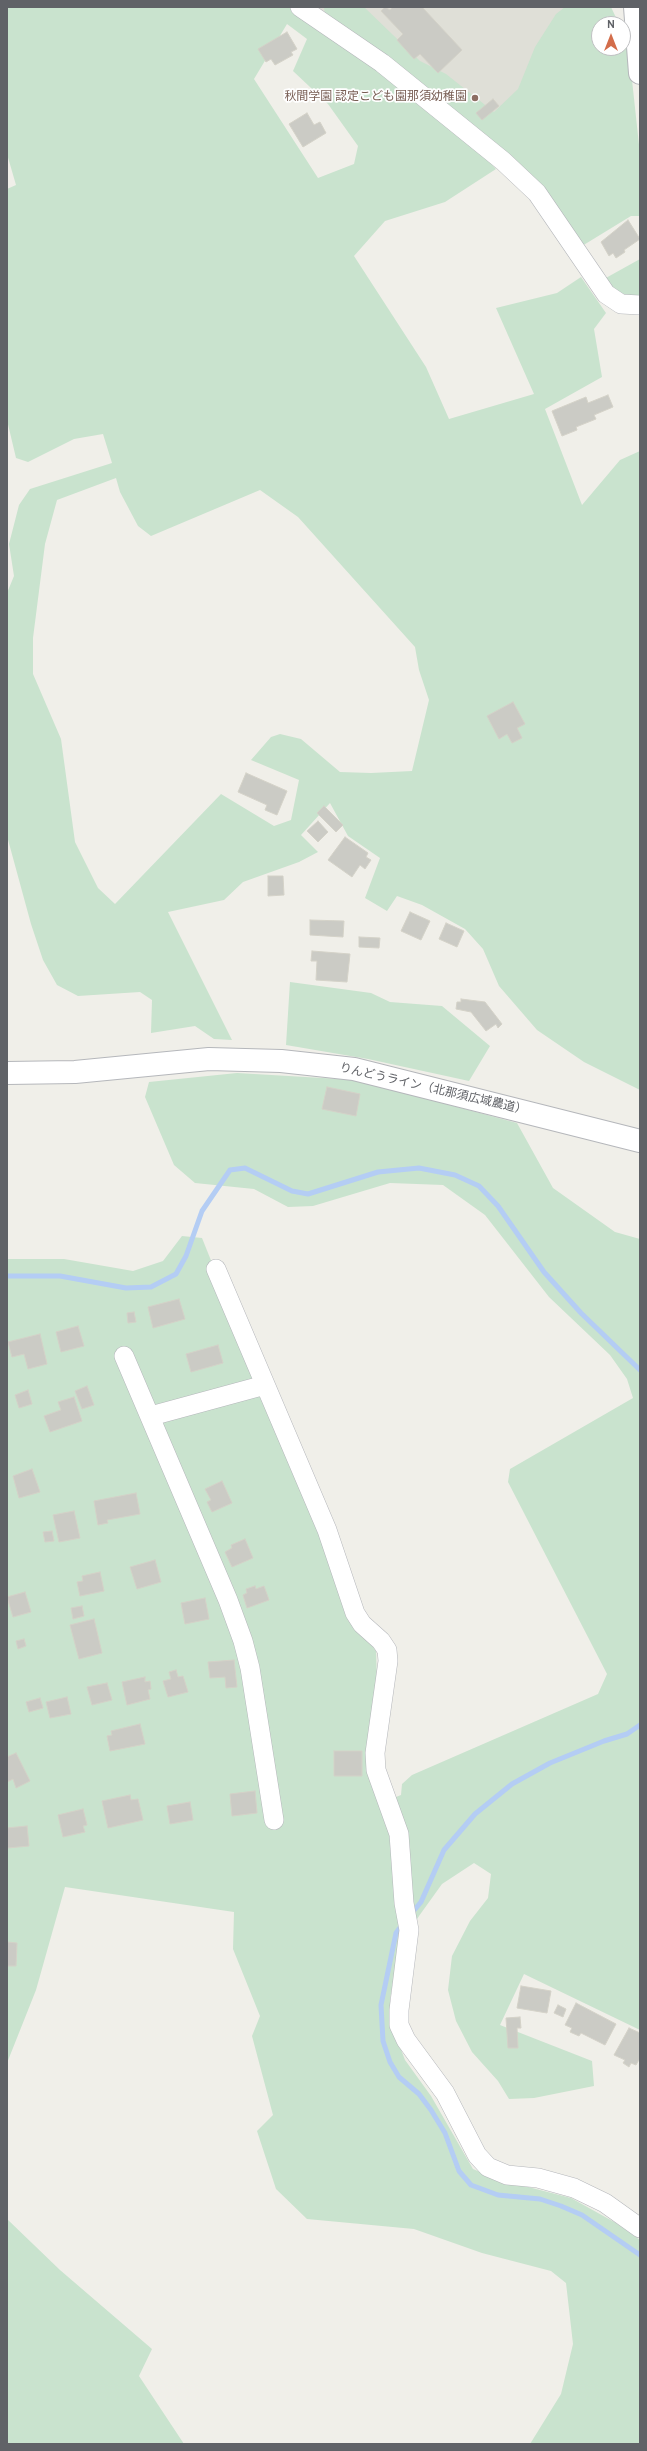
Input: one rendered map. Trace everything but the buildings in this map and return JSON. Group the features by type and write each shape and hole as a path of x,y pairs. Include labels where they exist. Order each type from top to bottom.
{"street":[{"path":"635,7 640,73"},
{"path":"305,8 382,63 504,161 536,194 606,294 622,304 640,305"},
{"name":"りんどうライン（北那須広域農道）","path":"7,1073 75,1072 208,1059 281,1061 375,1074 640,1141"},
{"path":"216,1269 326,1530 355,1613 362,1624 381,1641 387,1650 388,1661 375,1753 376,1770 399,1834 404,1902 409,1930 399,2010 399,2025 406,2040 445,2094 477,2155 488,2167 507,2175 538,2178 574,2188 605,2203 640,2228"},
{"path":"124,1356 151,1416 228,1600 243,1641 250,1668 274,1820"},
{"path":"151,1416 265,1385"}],"shaded area":[{"name":"秋間学園 認定こども園那須幼稚園","path":"319,7 608,7 599,16 591,16 591,23 478,133 322,15"}],"green space":[{"path":"7,7 289,7 314,28 399,84 477,148 496,169 445,202 385,221 354,256 426,367 449,419 534,394 496,308 557,293 581,277 606,313 594,329 602,377 545,409 582,505 620,460 640,451 640,1090 584,1062 537,1030 499,986 483,949 465,929 422,905 397,896 387,911 365,898 380,858 348,836 330,803 301,835 318,852 299,862 243,882 224,900 168,912 232,1040 214,1039 195,1026 151,1033 152,1000 140,992 78,996 57,985 43,960 31,924 7,836 7,593 14,576 9,544 19,505 30,489 112,463 103,434 74,439 28,462 16,458 7,420 7,189 16,185 7,154","holes":["287,24 307,39 293,71 328,104 358,146 354,164 318,178 254,79","116,478 120,492 138,526 151,536 260,490 298,517 415,647 419,670 429,700 412,771 371,773 340,772 301,739 280,734 271,737 251,760 299,780 291,820 274,826 221,794 115,904 98,888 75,842 61,739 33,674 33,638 45,544 57,500"]},
{"path":"324,7 364,7 420,61 446,74 494,112 518,89 535,47 556,14 565,7 611,7 615,16 591,16 591,56 629,56 640,154 640,216 631,216 582,246 545,196 325,15"},
{"path":"640,259 640,298 630,299 615,292 604,279"},
{"path":"290,982 371,993 390,1002 442,1006 490,1046 469,1081 368,1059 286,1045"},
{"path":"237,1073 357,1080 517,1123 553,1188 615,1232 640,1239 640,2030 524,1974 500,2025 592,2061 594,2086 534,2098 509,2099 498,2081 472,2052 456,2021 448,1990 452,1956 470,1921 488,1898 491,1874 474,1863 442,1884 419,1916 399,1950 390,1999 392,2026 405,2060 431,2096 473,2169 497,2179 571,2198 616,2223 640,2240 640,2444 530,2444 561,2394 573,2344 566,2283 551,2271 482,2253 414,2229 307,2219 276,2189 257,2131 273,2115 252,2036 260,2016 233,1949 234,1912 65,1887 36,1990 7,2063 7,1259 64,1259 133,1271 163,1261 182,1236 202,1238 358,1627 376,1651 381,1803 401,1795 402,1784 412,1775 598,1694 607,1674 508,1482 510,1469 633,1398 627,1379 610,1355 549,1297 485,1215 443,1185 390,1183 313,1206 288,1207 254,1189 195,1183 174,1165 145,1097 149,1082"},
{"path":"7,2219 60,2270 152,2349 139,2376 184,2444 7,2444"}],"waterway":[{"path":"7,1276 60,1276 126,1288 151,1287 176,1274 186,1256 202,1211 230,1170 245,1168 292,1191 308,1194 378,1172 419,1168 455,1175 479,1186 498,1206 544,1272 581,1313 640,1370"},
{"path":"411,1914 421,1902 444,1850 475,1814 512,1784 550,1763 604,1741 627,1734 640,1725"},
{"path":"402,1925 396,1933 381,2005 383,2041 390,2062 399,2077 419,2094 445,2133 459,2171 471,2185 498,2195 540,2199 582,2215 640,2255"}],"place":[{"name":"秋間学園 認定こども園那須幼稚園","path":"475,98"}]}
